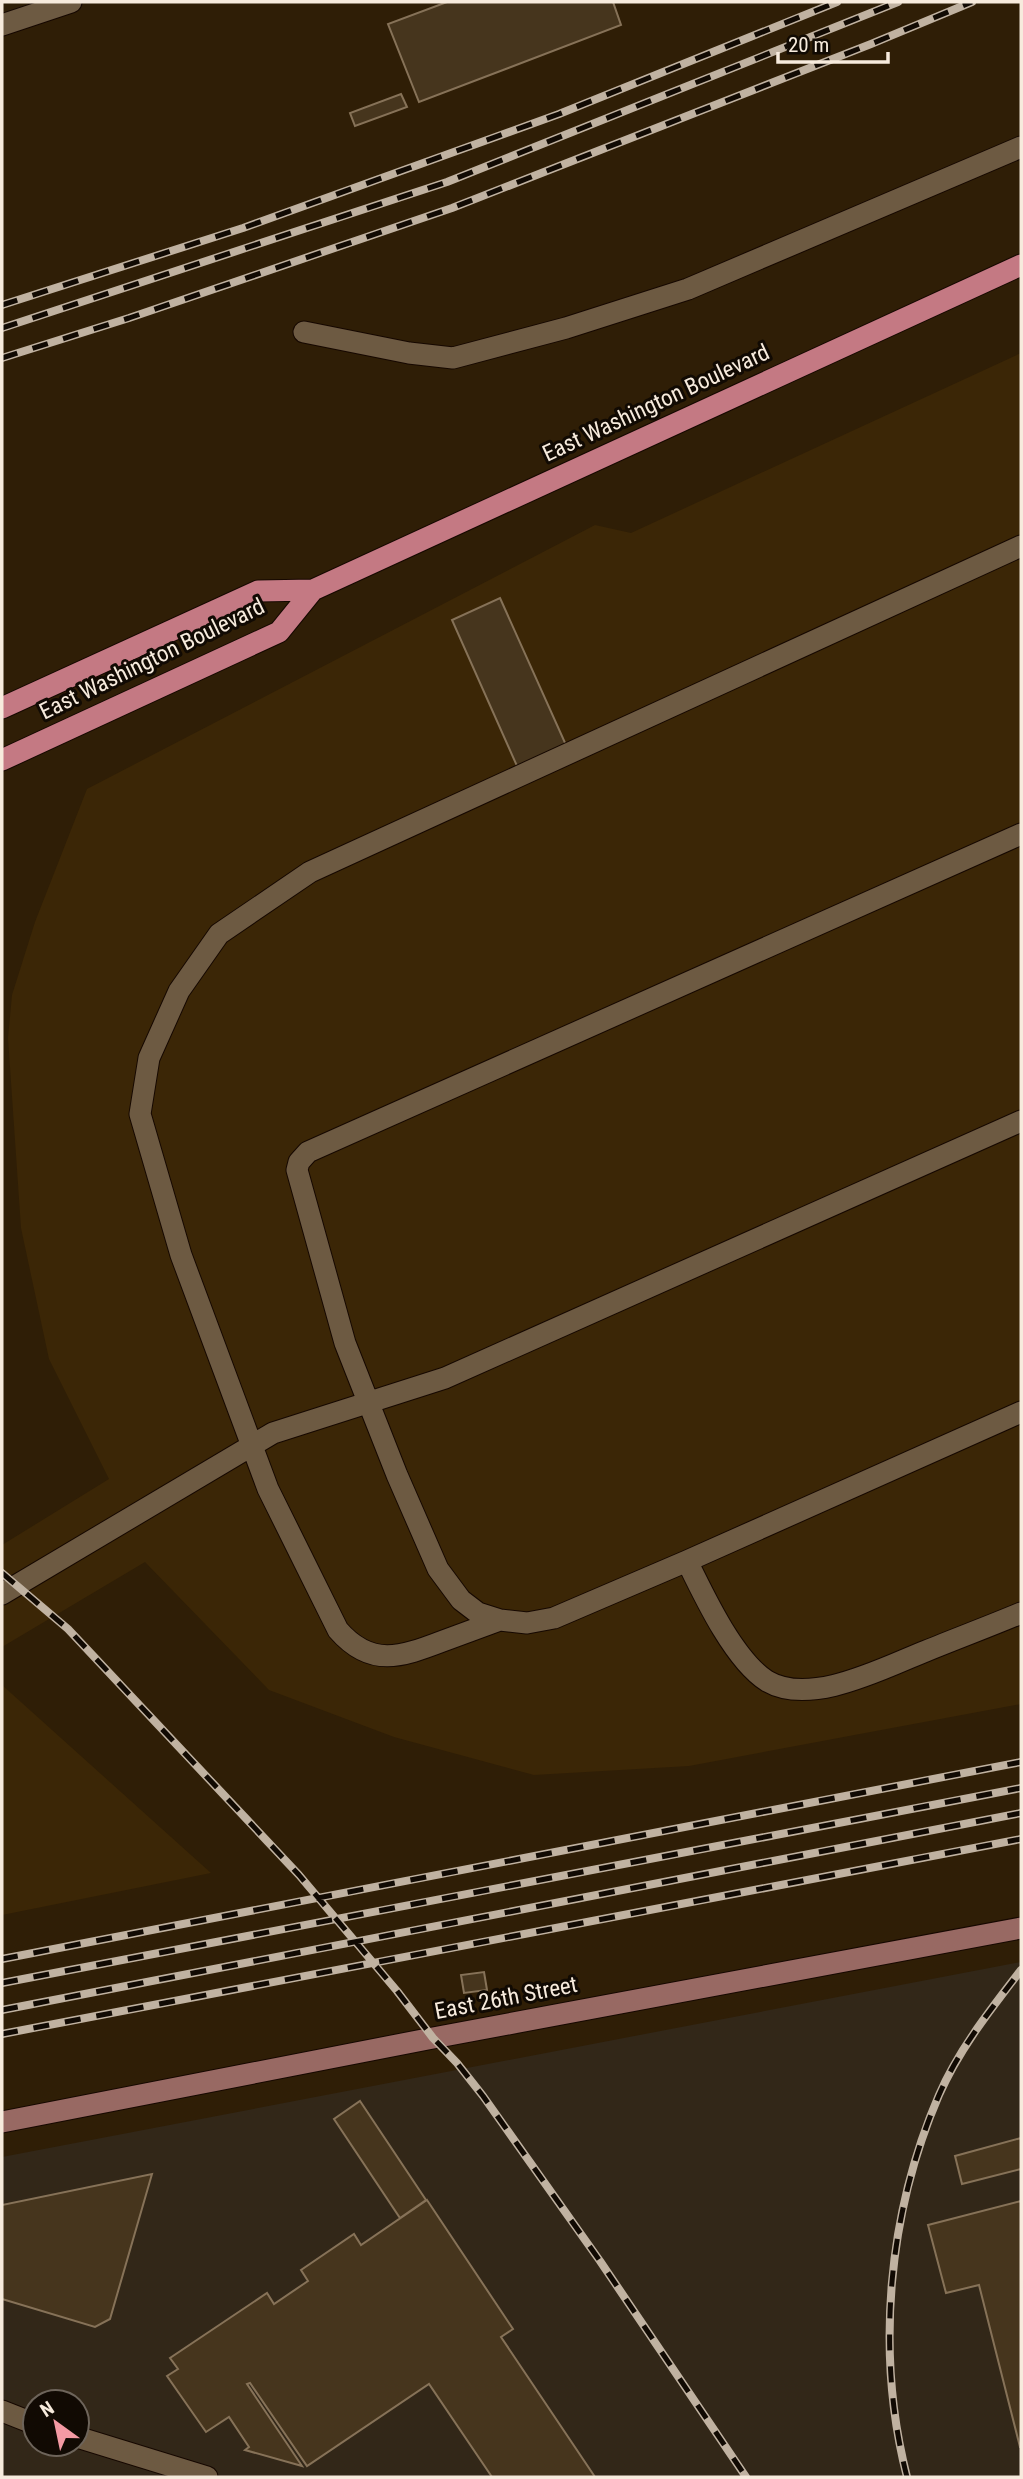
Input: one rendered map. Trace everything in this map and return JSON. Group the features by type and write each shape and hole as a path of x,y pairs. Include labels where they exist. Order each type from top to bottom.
{"main road":[{"name":"East Washington Boulevard","path":"2,708 258,591 313,590 1021,265"},
{"name":"East Washington Boulevard","path":"2,760 279,632 313,590"}],"street":[{"path":"2,25 71,2"},
{"path":"304,332 409,353 453,358 566,328 688,289 1021,147"},
{"path":"500,1620 409,1654 387,1657 368,1653 350,1643 338,1630 268,1489 251,1445 181,1255 140,1114 149,1058 179,991 219,934 310,872 1021,546"},
{"path":"1021,834 308,1152 299,1163 298,1178 345,1343 397,1475 438,1569 461,1600 478,1613 500,1620 527,1623 554,1618 1021,1412"},
{"path":"2,1594 273,1433 445,1378 1021,1121"},
{"path":"687,1561 708,1604 742,1657 768,1681 791,1688 808,1689 848,1682 1021,1613"},
{"name":"East 26th Street","path":"2,2122 1021,1928"},
{"path":"2,2411 21,2418"},
{"path":"91,2441 207,2477"}],"shaded area":[{"path":"1021,353 1021,1704 689,1766 534,1775 394,1737 269,1690 145,1562 2,1647 2,1545 109,1479 49,1359 21,1228 8,1038 12,995 35,922 87,789 595,525 631,533"},
{"path":"2,1685 211,1873 2,1915"},
{"path":"1021,1962 1021,2477 2,2477 2,2157"}],"building":[{"path":"447,2 613,2 621,25 419,102 388,24"},
{"path":"401,94 407,107 355,126 350,113"},
{"path":"500,598 566,745 517,766 452,620"},
{"path":"484,1972 487,1990 464,1993 461,1975"},
{"path":"360,2101 426,2200 400,2218 334,2119"},
{"path":"1021,2138 1021,2169 962,2184 955,2156"},
{"path":"152,2174 110,2319 95,2327 2,2299 2,2205"},
{"path":"427,2200 513,2329 501,2337 595,2477 492,2477 429,2384 307,2466 250,2383 247,2384 302,2466 245,2450 249,2447 229,2417 206,2432 167,2376 178,2369 170,2358 267,2293 274,2304 308,2281 301,2270 354,2234 361,2245"},
{"path":"1021,2201 1020,2447 979,2285 946,2293 928,2225"}],"railway":[{"path":"2,305 243,228 559,114 837,2"},
{"path":"2,328 447,182 898,2"},
{"path":"2,358 129,318 452,208 972,2"},
{"path":"2,1573 68,1629 299,1875 433,2038 457,2063 600,2261 746,2477"},
{"path":"2,1959 1021,1762"},
{"path":"2,1983 1021,1788"},
{"path":"2,2010 1021,1813"},
{"path":"2,2034 1021,1839"},
{"path":"907,2477 897,2430 891,2381 890,2332 892,2283 908,2187 922,2140 947,2078 976,2030 1021,1970"}]}
